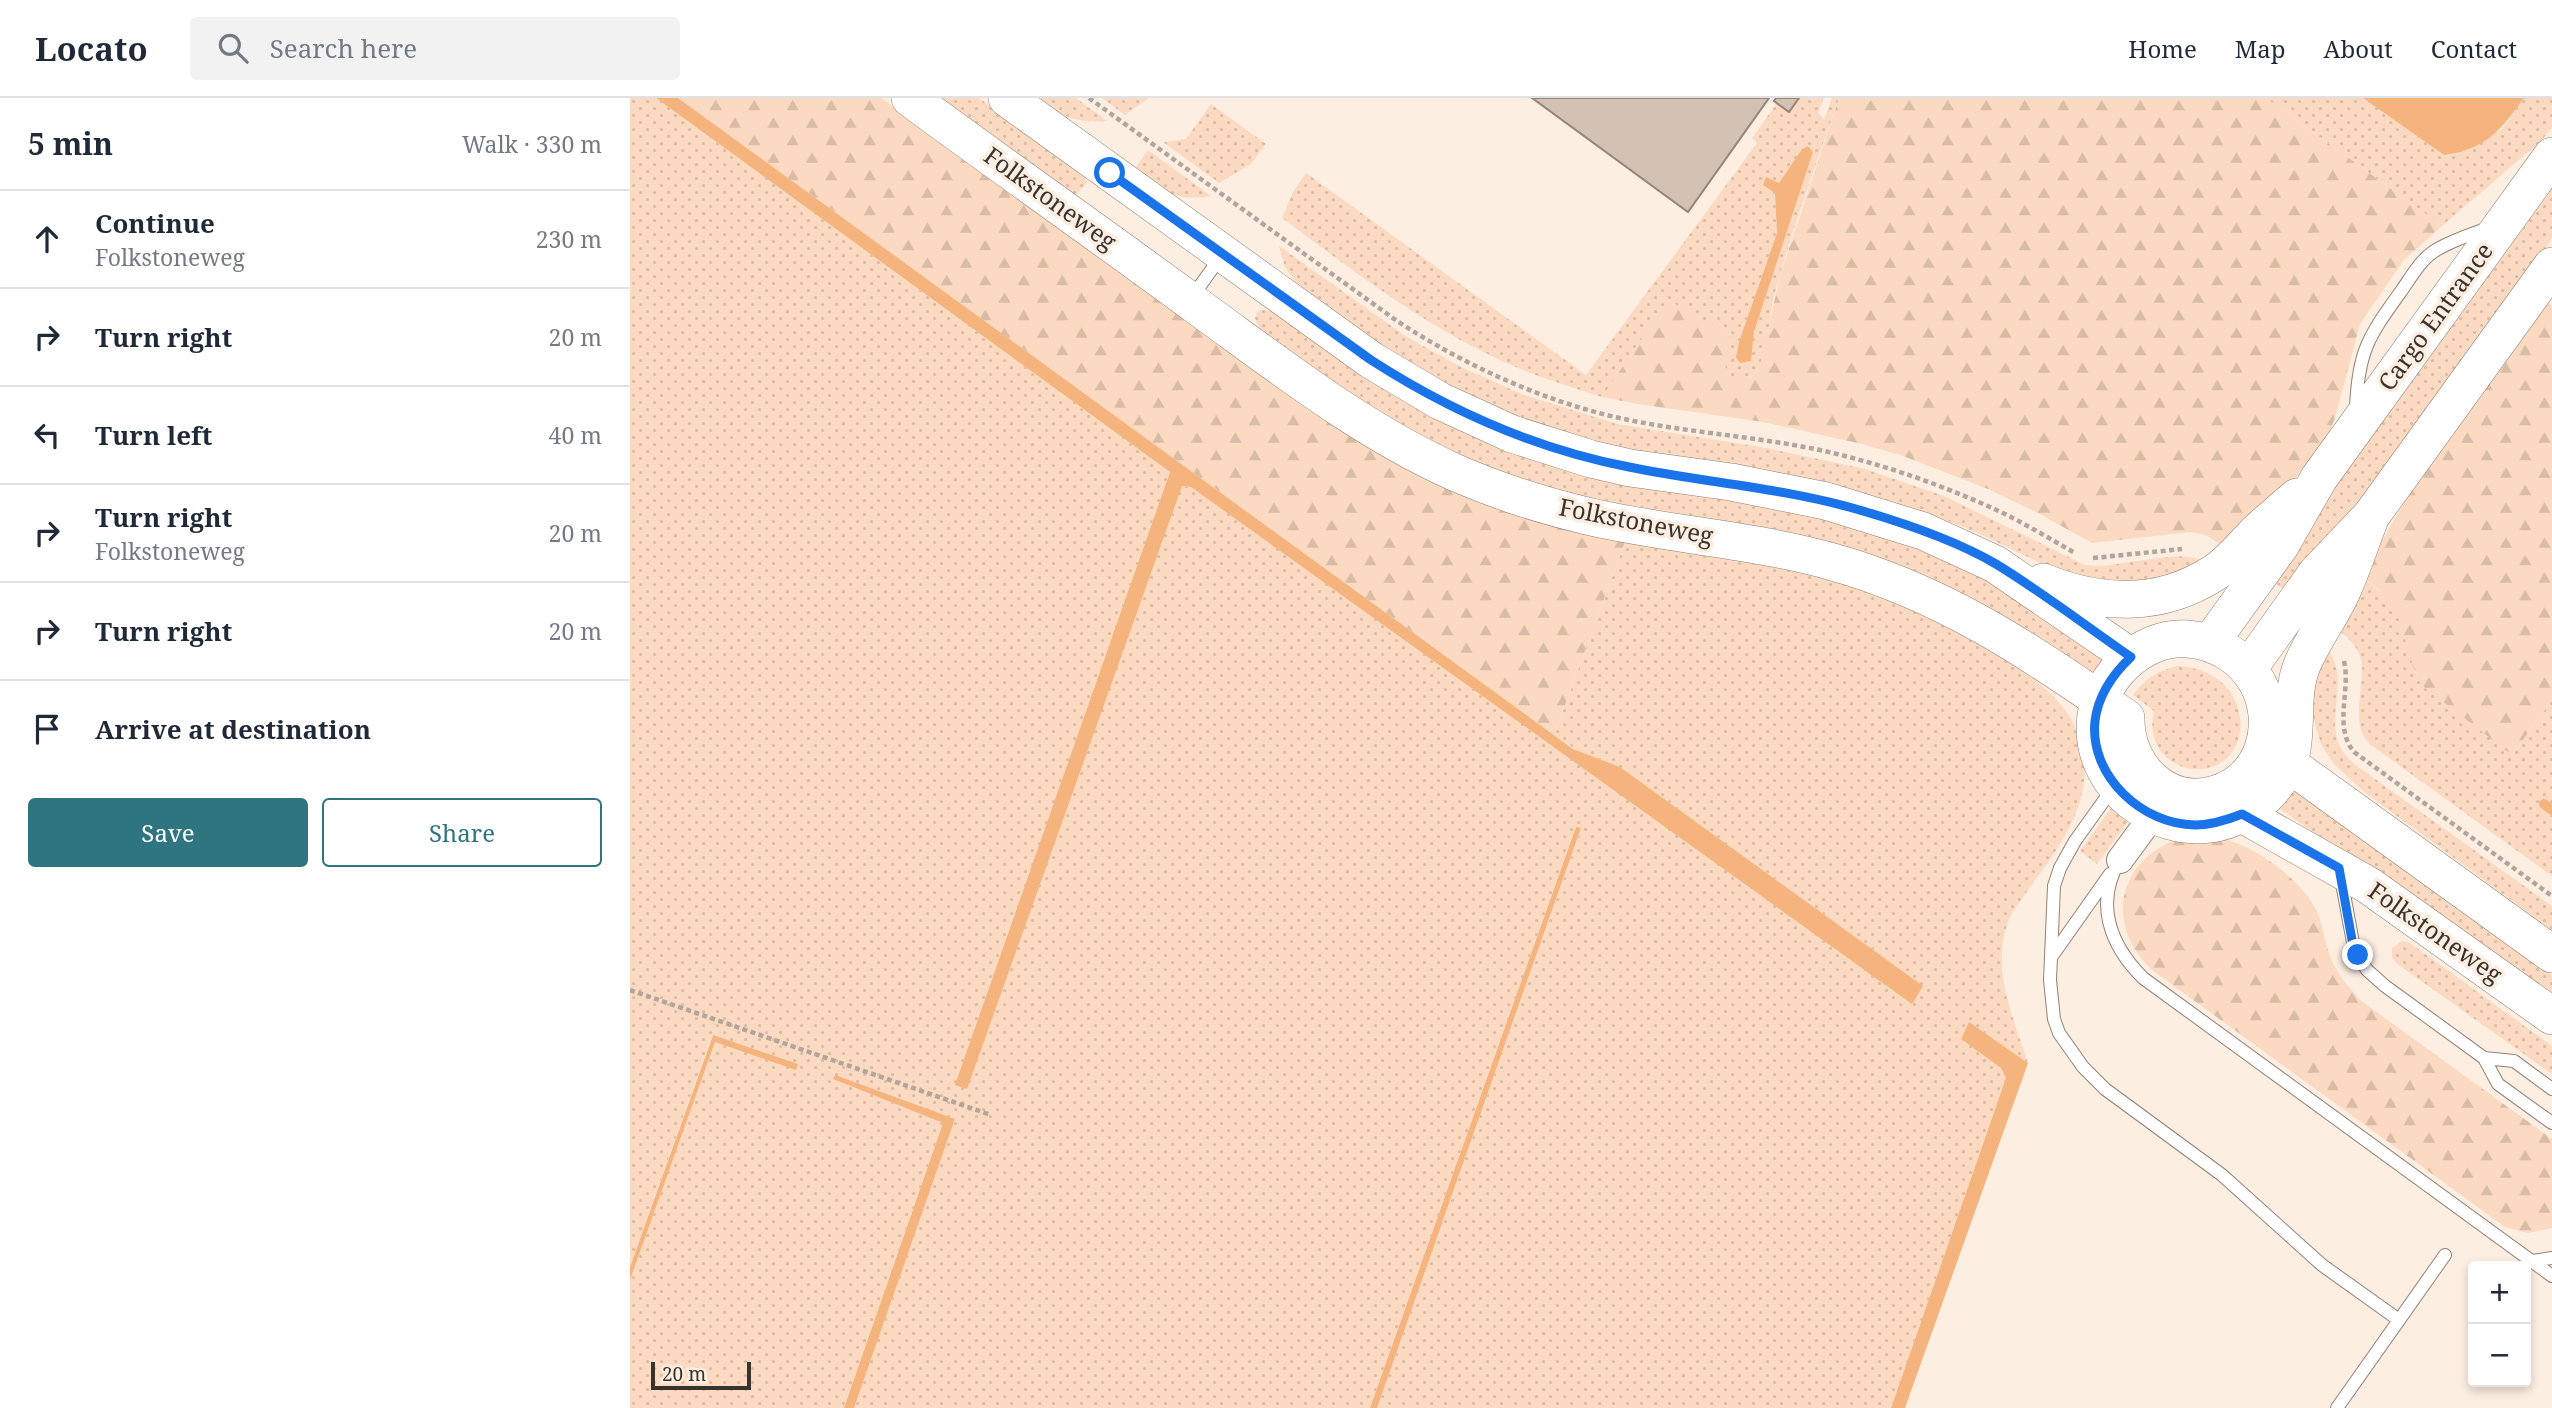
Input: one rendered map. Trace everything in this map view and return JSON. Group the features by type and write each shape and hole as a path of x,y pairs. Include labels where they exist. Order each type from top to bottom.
{"street":[{"name":"Folkstoneweg","path":"910,98 1190,301 1381,435 1453,471 1522,498 1586,516 1793,552 1888,579 1929,596 1991,628 2101,701"},
{"path":"1007,98 1351,347 1404,382 1475,419 1512,434 1591,459 1826,501 1923,531 1995,564 2131,657"},
{"name":"Cargo Entrance","path":"2210,643 2280,546 2319,478 2552,156"},
{"path":"2248,669 2316,574 2371,516 2552,267"},
{"name":"Cargo Entrance","path":"1995,564 2065,591 2103,600 2142,599 2165,595 2215,573 2319,478"},
{"path":"2101,701 2126,718 2128,743 2138,765 2158,784 2184,795 2202,797 2229,789 2293,742 2294,706 2301,669 2342,591 2371,516"},
{"path":"2178,638 2210,643 2231,654 2248,669 2263,694 2276,754 2278,781 2267,795 2242,814 2218,822 2196,825 2182,824 2153,815 2128,799 2116,785 2097,743 2095,720 2113,676 2131,657 2157,643 2178,638"},
{"name":"Folkstoneweg","path":"2276,754 2552,954"},
{"name":"Folkstoneweg","path":"2242,814 2389,898 2552,1016"},
{"path":"2120,860 2153,815"}],"lane":[{"path":"1190,301 1223,254"},
{"path":"2116,785 2075,841 2056,878 2049,967 2054,1019 2069,1049 2105,1089 2222,1175 2322,1265 2399,1320"},
{"path":"2049,967 2058,945 2120,860"},
{"path":"2120,860 2109,886 2108,925 2120,951 2137,973 2552,1276"},
{"path":"2339,868 2354,947 2367,970 2484,1058 2498,1084 2552,1123"},
{"path":"2484,1058 2514,1061 2552,1089"},
{"path":"2337,1408 2445,1255"},
{"path":"2532,1261 2552,1258"}],"path":[{"path":"1090,98 1251,216"},
{"path":"630,990 991,1115"}],"green space":[{"path":"630,98 656,98 1170,472 956,1085 967,1088 1181,486 1191,487 1582,767 1923,986 1620,767 1578,751 1554,735 1625,542 1769,566 1875,594 1921,612 1955,630 2016,666 2048,691 2062,706 2081,741 2085,761 2084,783 2073,820 2054,854 2010,917 2004,935 2002,954 2006,991 2028,1063 1969,1022 1961,1039 2001,1068 2006,1078 1891,1408 1377,1408 1581,829 1576,827 1370,1408 854,1408 955,1119 833,1079 943,1123 844,1408 630,1408 630,1280 715,1042 796,1069 712,1035 630,1267"},
{"path":"678,98 881,98 1309,408 1519,516 1570,531 1625,542 1554,735"},
{"path":"937,98 979,98 1084,173 1087,183 1075,196"},
{"path":"1034,98 1076,98 1107,121 1077,120"},
{"path":"1102,98 1149,98 1125,115"},
{"path":"1799,98 1824,98 1818,112 1824,120 1832,98 1839,98 1781,271 1761,363 1755,374 1745,379 1730,376 1725,367 1725,355 1731,335 1668,301 1602,397 1551,380 1502,361 1444,330 1388,295 1282,218 1293,192 1306,173 1586,375 1757,143 1752,138 1777,103 1789,111","holes":["1808,146 1813,152 1754,332 1751,361 1736,360 1739,342 1777,233 1775,193 1763,184 1779,183 1802,149"]},
{"path":"1839,98 2266,98 2442,226 2404,260 2360,324 2335,418 2327,438 2291,484 2227,550 2208,536 2191,532 2092,543 1988,489 1903,456 1763,422 1602,397 1668,300 1731,335 1725,366 1731,376 1750,378 1759,369 1780,276"},
{"path":"2266,98 2363,98 2444,155 2501,130 2524,98 2552,98 2552,127 2542,140 2442,226"},
{"path":"1211,104 1266,144 1251,164 1219,183 1163,142 1186,139"},
{"path":"1148,150 1211,196 1178,196 1162,189 1134,170"},
{"path":"2552,184 2552,237 2548,245 2356,510 2289,593 2267,577"},
{"path":"1279,246 1407,337 1461,367 1524,395 1617,424 1761,447 1865,469 1944,496 2085,565 2099,566 2181,556 2206,563 2178,575 2119,584 2055,570 1978,533 1938,517 1882,500 1611,447 1523,420 1419,371 1298,287 1285,267"},
{"path":"2548,303 2552,305 2552,700 2512,755 2424,687 2415,671 2402,628 2390,603 2361,576 2417,481"},
{"path":"1261,310 1274,311 1376,384 1427,413 1759,504 1834,520 1900,541 1981,574 2109,654 2094,674 2021,626 1950,587 1912,570 1833,543 1755,526 1583,496 1515,477 1480,463 1382,413 1321,373 1260,329 1255,318"},
{"path":"2361,576 2389,599 2400,616 2416,674 2512,755 2552,700 2552,876 2371,745 2364,737 2359,717 2361,660 2354,645 2334,627"},
{"path":"2328,651 2335,662 2338,675 2335,727 2343,752 2361,769 2552,906 2552,930 2363,791 2333,763 2321,744 2311,710 2314,679"},
{"path":"2178,666 2203,671 2222,683 2234,699 2240,717 2239,735 2233,752 2219,764 2195,769 2181,766 2169,759 2155,741 2152,723 2154,711 2133,695 2152,676"},
{"path":"2293,788 2552,975 2552,1006 2278,807"},
{"path":"2112,807 2129,820 2097,864 2080,851"},
{"path":"2184,837 2217,838 2235,843 2278,867 2311,902 2320,919 2333,962 2360,1000 2552,1139 2552,1228 2528,1233 2505,1227 2152,970 2136,952 2127,932 2123,912 2125,893 2132,875 2145,859 2162,846"},
{"path":"2402,941 2410,943 2552,1046 2552,1074 2396,963 2392,957 2392,948"}],"shaded area":[{"path":"656,98 678,98 1573,749 1620,767 1923,986 1912,1004 1191,487 1182,486 967,1089 955,1085 1170,472"},
{"path":"2363,98 2524,98 2491,137 2471,148 2444,155"},
{"path":"1808,146 1813,152 1754,332 1751,361 1740,363 1736,358 1739,342 1777,233 1775,193 1763,185 1766,177 1779,183 1802,149"},
{"path":"1576,827 1581,828 1377,1408 1370,1408"},
{"path":"1969,1022 2028,1063 1905,1408 1891,1408 2006,1078 2001,1068 1961,1039"},
{"path":"713,1035 798,1064 796,1070 715,1042 630,1280 630,1267"},
{"path":"835,1075 955,1119 854,1408 844,1408 943,1123 833,1079"}],"building":[{"path":"1532,98 1769,98 1688,212"},
{"path":"1776,98 1799,98 1789,112 1774,101"}],"waterway":[{"path":"2544,804 2552,810"}],"route":[{"path":"1110,173 1371,360 1404,382 1475,419 1512,434 1591,459 1630,468 1768,489 1863,511 1923,531 1995,564 2131,657 2108,685 2095,720 2101,756 2109,774 2128,799 2155,817 2182,824 2210,824 2242,814 2339,868 2352,940 2358,955"}]}
